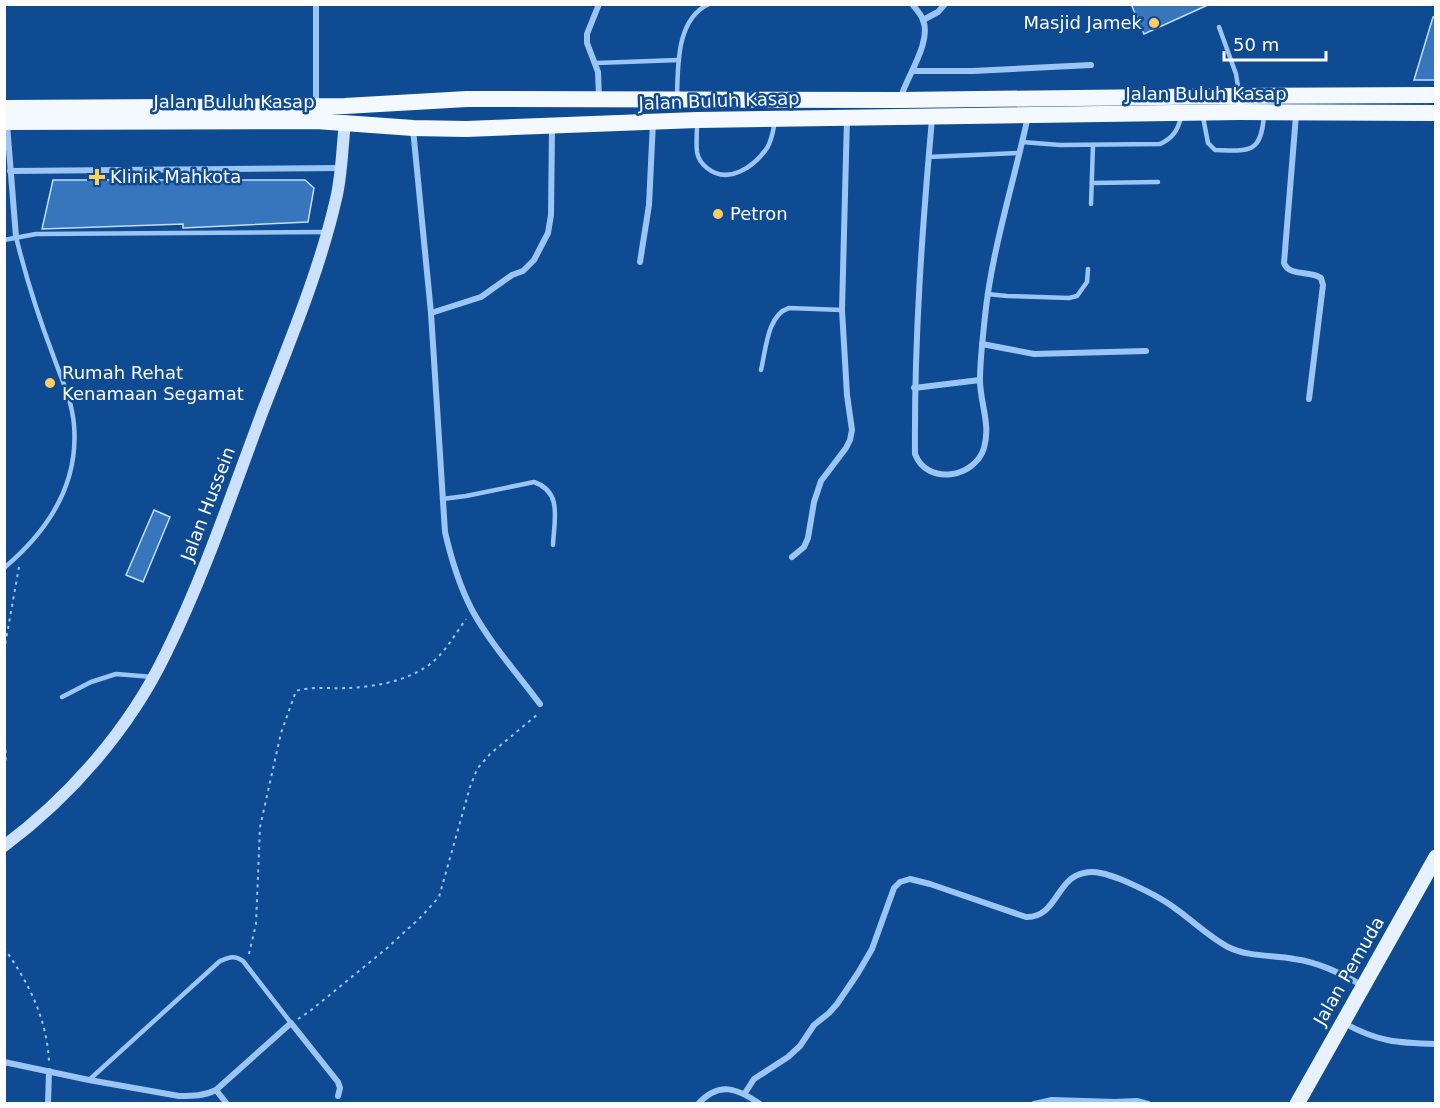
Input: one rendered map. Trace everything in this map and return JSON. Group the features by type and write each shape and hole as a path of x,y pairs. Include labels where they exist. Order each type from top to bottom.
{"highway":[{"name":"Jalan Buluh Kasap","path":"5,115 345,106 467,99 901,100 1436,95"},
{"path":"466,129 467,99"},
{"name":"Jalan Buluh Kasap","path":"5,115 345,123 466,129 775,118 1203,112 1436,113"}],"main road":[{"name":"Jalan Hussein","path":"4,846 58,799 95,760 122,725 166,654 199,578 303,304 336,197 345,123"},
{"name":"Jalan Pemuda","path":"1297,1104 1436,857"}],"street":[{"path":"316,4 316,106"},
{"path":"599,4 586,34 587,43 596,63 600,85 599,100"},
{"path":"901,100 923,41 925,27 912,4"},
{"path":"923,20 938,12 945,4"},
{"path":"913,71 973,72 1091,65"},
{"path":"1296,112 1284,263 1291,271 1315,273 1321,278 1323,285 1309,399"},
{"path":"5,115 16,237"},
{"path":"932,116 918,292 914,387 915,454 918,463 933,473 961,472 969,468 980,458 984,446 987,430 980,380 987,294 994,255 1028,115"},
{"path":"792,557 804,547 821,481 850,440 852,430 847,395 842,310 847,117"},
{"path":"640,262 649,205 653,122"},
{"path":"431,313 481,297 512,275 523,271 534,260 548,233 551,215 552,126"},
{"path":"413,128 431,313 445,531 451,556 472,611 485,632 540,704"},
{"path":"10,171 340,168"},
{"path":"982,344 1034,354 1146,351"},
{"path":"914,387 980,380"},
{"path":"745,1093 754,1079 789,1057 800,1046 814,1025 830,1013 837,1004 872,949 894,888 900,882 910,879 1026,917 1035,917 1052,904 1071,879 1084,873 1105,873 1139,887 1174,907 1215,939 1240,952 1296,959 1335,971 1363,985"},
{"path":"1342,1022 1385,1041 1436,1044"},
{"path":"4,1062 179,1096 207,1094 216,1090 291,1023 338,1082 340,1088 338,1096"},
{"path":"48,1104 50,1071"},
{"path":"216,1090 227,1104"},
{"path":"698,1104 710,1093 719,1090 745,1093 760,1104"},
{"path":"1034,1104 1052,1100 1137,1101 1149,1104"}],"lane":[{"path":"676,99 684,34 690,19 709,4"},
{"path":"1219,27 1236,74 1239,96"},
{"path":"596,63 679,60"},
{"path":"1203,112 1208,143 1215,150 1247,151 1256,146 1263,131 1264,112"},
{"path":"1022,142 1060,145 1160,144 1174,135 1179,126 1181,113"},
{"path":"697,120 697,154 703,165 712,172 727,176 740,172 754,162 766,148 772,138 775,118"},
{"path":"1091,204 1093,145"},
{"path":"928,157 1020,153"},
{"path":"1092,183 1158,182"},
{"path":"4,240 36,234 327,232"},
{"path":"4,568 22,553 42,531 63,493 71,466 74,425 63,379 30,291 16,237"},
{"path":"987,294 1069,298 1077,296 1083,289 1087,282 1088,269"},
{"path":"761,370 772,324 782,310 789,308 842,310"},
{"path":"442,499 534,482 544,486 552,493 555,501 553,545"},
{"path":"62,697 91,682 116,674 153,677"},
{"path":"89,1080 220,961 230,957 237,957 243,961 291,1023"}],"path":[{"path":"4,651 22,553"},
{"path":"243,961 249,954 255,930 260,827 281,733 296,691 356,688 414,674 435,661 472,611"},
{"path":"291,1023 310,1011 386,950 439,897 477,769 490,754 538,714 540,704"},
{"path":"4,735 6,756 4,773"},
{"path":"4,948 24,980 42,1019 50,1071"}],"building":[{"name":"Masjid Jamek","path":"1131,4 1210,4 1144,34"},
{"path":"1433,17 1436,17 1436,80 1414,80"},
{"path":"53,180 305,180 314,188 308,222 183,228 183,224 42,229"},
{"path":"154,510 170,517 143,582 126,575"}],"place":[{"name":"Masjid Jamek","path":"1154,23"},
{"name":"Klinik Mahkota","path":"97,177"},
{"name":"Petron","path":"718,214"},
{"name":"Rumah Rehat Kenamaan Segamat","path":"50,383"}]}
